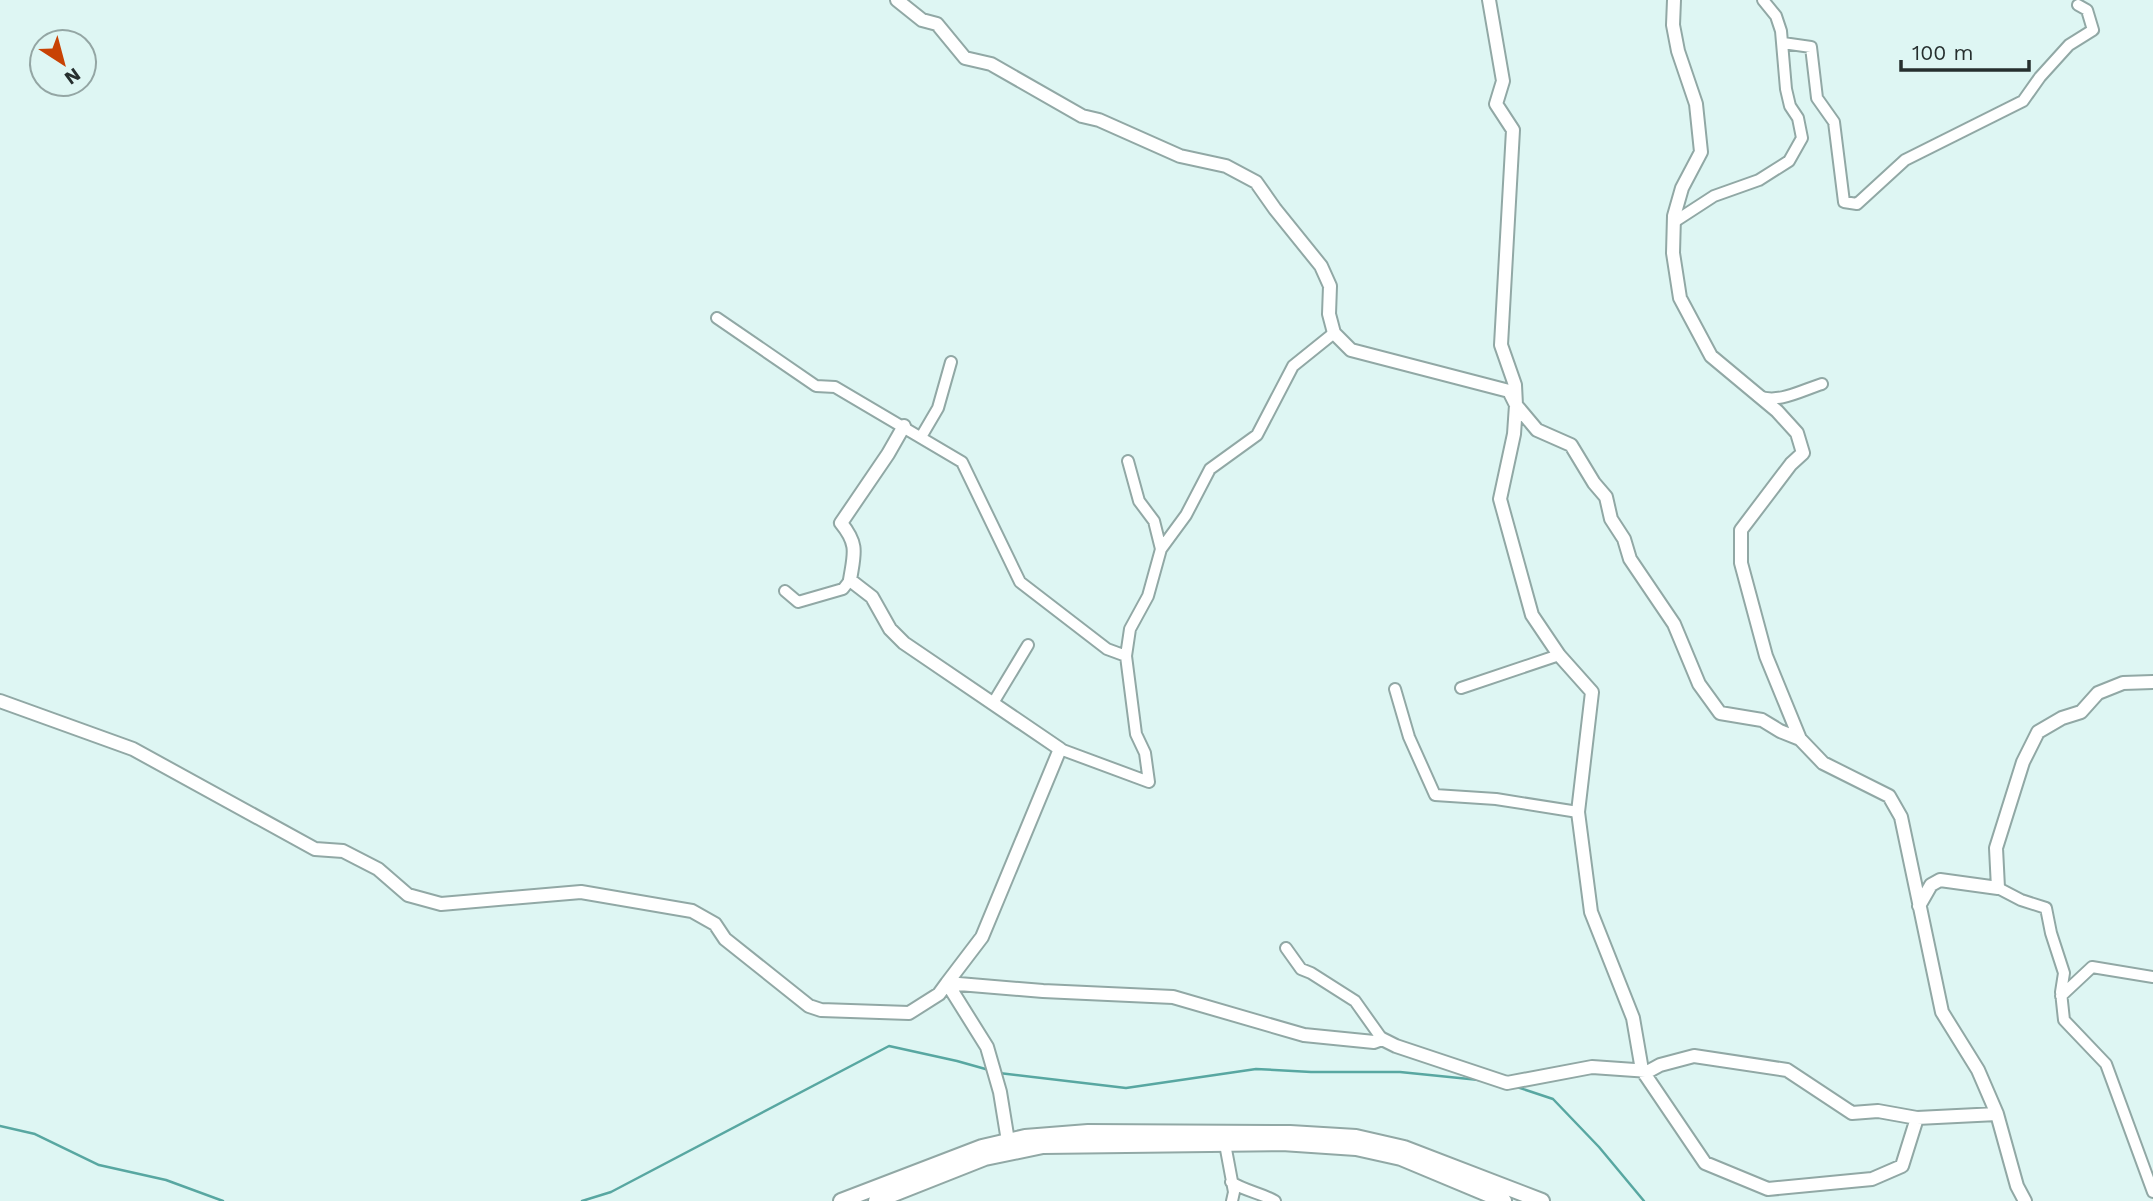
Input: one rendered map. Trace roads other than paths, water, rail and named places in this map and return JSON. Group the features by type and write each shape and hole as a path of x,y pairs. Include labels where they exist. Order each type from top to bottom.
{"main road":[{"path":"841,1201 982,1147 1025,1137 1088,1132 1290,1133 1356,1137 1404,1148 1542,1201"},
{"path":"876,1201 985,1157 1043,1146 1282,1143 1356,1148 1401,1158 1504,1201"}],"street":[{"path":"897,0 922,20 937,23 965,58 991,64 1082,116 1099,120 1180,156 1226,166 1256,182 1321,267 1330,286 1329,314 1335,333 1351,350 1509,391 1516,405 1537,430 1571,445 1594,483 1606,497 1611,519 1624,539 1630,559 1674,624 1699,684 1720,713 1762,720 1780,731 1800,738"},
{"path":"1489,0 1503,81 1496,104 1513,130 1501,345 1515,385 1516,405 1514,434 1500,499 1532,615 1559,655 1592,692 1578,812 1591,912 1633,1018 1642,1070 1705,1163 1768,1189 1872,1179 1902,1166 1917,1118"},
{"path":"1674,0 1673,25 1678,51 1696,104 1701,152 1682,188 1674,222 1679,298 1711,356 1777,411 1797,433 1803,453 1791,464 1741,530 1741,564 1766,656 1800,738 1823,763 1889,796 1901,817 1942,1012 1978,1070 1997,1114 2017,1186 2025,1201"},
{"path":"1674,222 1714,196 1759,180 1789,161 1802,138 1798,118 1790,106 1786,89 1783,43 1776,16 1763,0"},
{"path":"1783,43 1811,47 1817,98 1834,122 1844,202 1857,204 1905,160 2023,101 2069,44 2093,30 2087,10 2078,5"},
{"path":"717,318 816,386 835,387 962,462 1020,582 1107,649 1126,656"},
{"path":"850,580 872,597 890,629 905,643 1060,749 1149,782 1145,753 1136,734 1126,656 1130,629 1148,596 1161,549 1186,516 1210,469 1257,435 1293,366 1335,333"},
{"path":"921,437 939,408 951,362"},
{"path":"1756,395 1767,399 1780,399 1822,384"},
{"path":"785,591 798,601 843,589 850,580 856,546 852,535 841,523 904,426"},
{"path":"1128,461 1139,501 1154,521 1161,549"},
{"path":"993,703 1028,645"},
{"path":"1461,688 1559,655"},
{"path":"1998,888 1996,848 2024,762 2038,732 2063,718 2081,712 2098,693 2123,683 2153,682"},
{"path":"1395,689 1409,737 1435,795 1496,799 1578,812"},
{"path":"0,701 133,749 315,849 343,851 378,869 408,895 441,904 581,892 692,911 715,924 725,939 809,1006 821,1010 909,1013 939,994 982,937 1060,749"},
{"path":"1919,906 1931,885 1940,880 1998,888 2021,900 2046,908 2064,973 2061,996 2064,1020 2106,1064 2153,1192"},
{"path":"1286,948 1301,969 1356,1001 1382,1038 1396,1046 1507,1083 1592,1067 1649,1071 1660,1065 1695,1056 1787,1070 1852,1113 1878,1111 1917,1118 1997,1114"},
{"path":"2061,996 2092,967 2153,977"},
{"path":"947,983 1173,997 1304,1035 1374,1042 1382,1038"},
{"path":"947,983 987,1047 1000,1093 1008,1141"},
{"path":"1225,1144 1234,1192 1232,1201"},
{"path":"1231,1182 1241,1189 1262,1194 1275,1201"}],"waterway":[{"path":"582,1201 611,1192 889,1046 989,1070"},
{"path":"999,1073 1126,1088 1256,1069 1400,1072 1479,1080"},
{"path":"1517,1087 1553,1099 1599,1147 1644,1201"},
{"path":"0,1126 35,1134 99,1165 166,1180 223,1201"}]}
